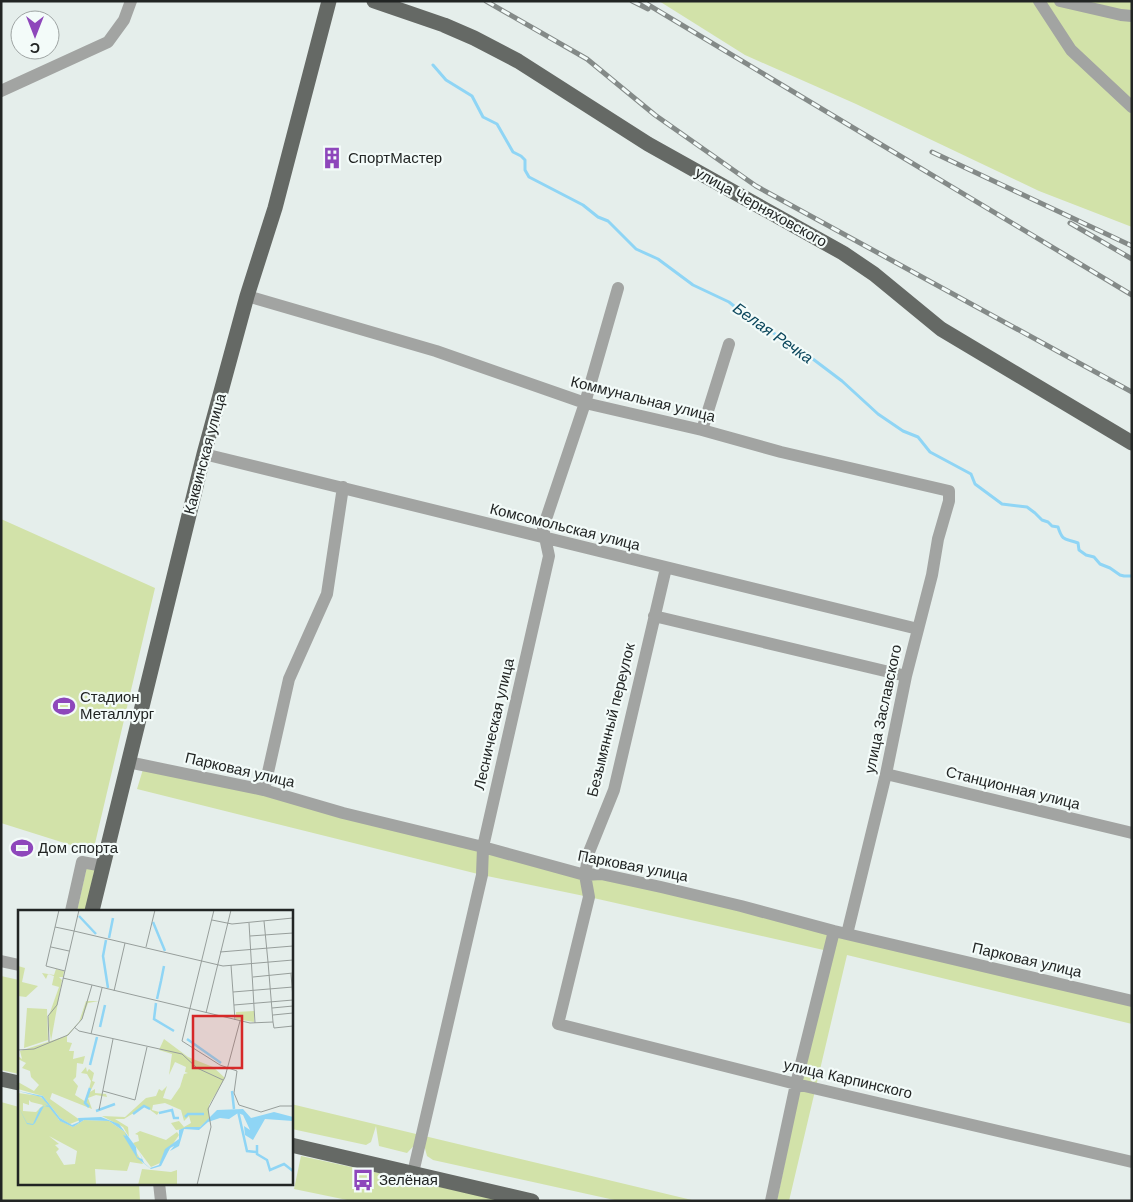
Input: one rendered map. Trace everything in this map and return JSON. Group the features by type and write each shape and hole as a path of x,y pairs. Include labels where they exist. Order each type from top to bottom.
{"main road":[{"name":"Каквинская улица","path":"92,910 204,454 247,296 275,208 329,1"},
{"name":"улица Черняховского","path":"374,1 444,25 518,60 648,144 843,252 874,274 941,329 1132,443"},
{"path":"1,1079 18,1083"},
{"path":"292,1145 532,1201"}],"street":[{"path":"1,91 108,42 124,20 131,1"},
{"path":"1039,1 1072,50 1132,107"},
{"path":"1060,1 1121,16 1132,16"},
{"name":"Лесническая улица","path":"413,1173 482,875 483,847 549,556 543,528 585,403 618,288"},
{"name":"Коммунальная улица","path":"247,296 436,351 585,403 702,430 781,452 949,491"},
{"path":"702,430 729,344"},
{"name":"Комсомольская улица","path":"204,454 918,630"},
{"path":"264,790 290,679 326,594 343,487"},
{"name":"улица Заславского","path":"847,934 886,774 906,676 932,574 949,491"},
{"name":"Безымянный переулок","path":"558,1024 589,897 585,875 589,852 614,790 666,568"},
{"path":"654,616 906,676"},
{"name":"Парковая улица","path":"128,762 264,790 343,813 483,847 585,875 601,874 661,887 834,931 1132,1001"},
{"name":"Станционная улица","path":"886,774 1132,833"},
{"path":"70,910 82,862 103,866"},
{"path":"771,1201 796,1084 834,931"},
{"path":"1,961 18,965"},
{"name":"улица Карпинского","path":"558,1024 796,1084 1132,1162"},
{"path":"159,1184 161,1201"}],"green space":[{"path":"659,1 1132,1 1132,227 1039,191 856,104 745,55"},
{"name":"Стадион Металлург","path":"1,519 155,588 93,852 1,823"},
{"path":"144,766 1132,1001 1132,1024 847,955 789,1201 777,1201 828,951 482,875 137,789"},
{"path":"87,866 95,867 86,910 77,910"},
{"path":"1,976 18,980 18,1074 1,1070"},
{"path":"1,1102 18,1107 18,1184 139,1184 140,1201 1,1201"},
{"path":"292,1104 696,1201 619,1201 433,1160 427,1156 422,1137 407,1153 379,1146 376,1126 371,1142 366,1145 292,1129"},
{"path":"301,1156 506,1201 352,1201 294,1189"}],"waterway":[{"name":"Белая Речка","path":"433,65 446,80 472,96 483,117 497,124 513,152 525,160 525,170 529,177 583,205 598,217 608,221 636,249 658,259 693,285 729,302 749,318 801,350 842,381 878,414 903,431 918,437 930,452 971,474 975,484 1002,504 1027,507 1042,520 1058,527 1063,538 1078,543 1079,550 1086,555 1094,557 1100,564 1120,575 1132,576"}],"railway":[{"path":"486,1 587,59 655,115 756,186 1132,392"},
{"path":"632,1 648,9"},
{"path":"642,1 1132,295"},
{"path":"932,152 1132,246"},
{"path":"1070,223 1132,259"}],"place":[{"name":"СпортМастер","path":"332,158"},
{"name":"Стадион Металлург","path":"64,706"},
{"name":"Дом спорта","path":"22,848"},
{"name":"Зелёная","path":"363,1180"}]}
